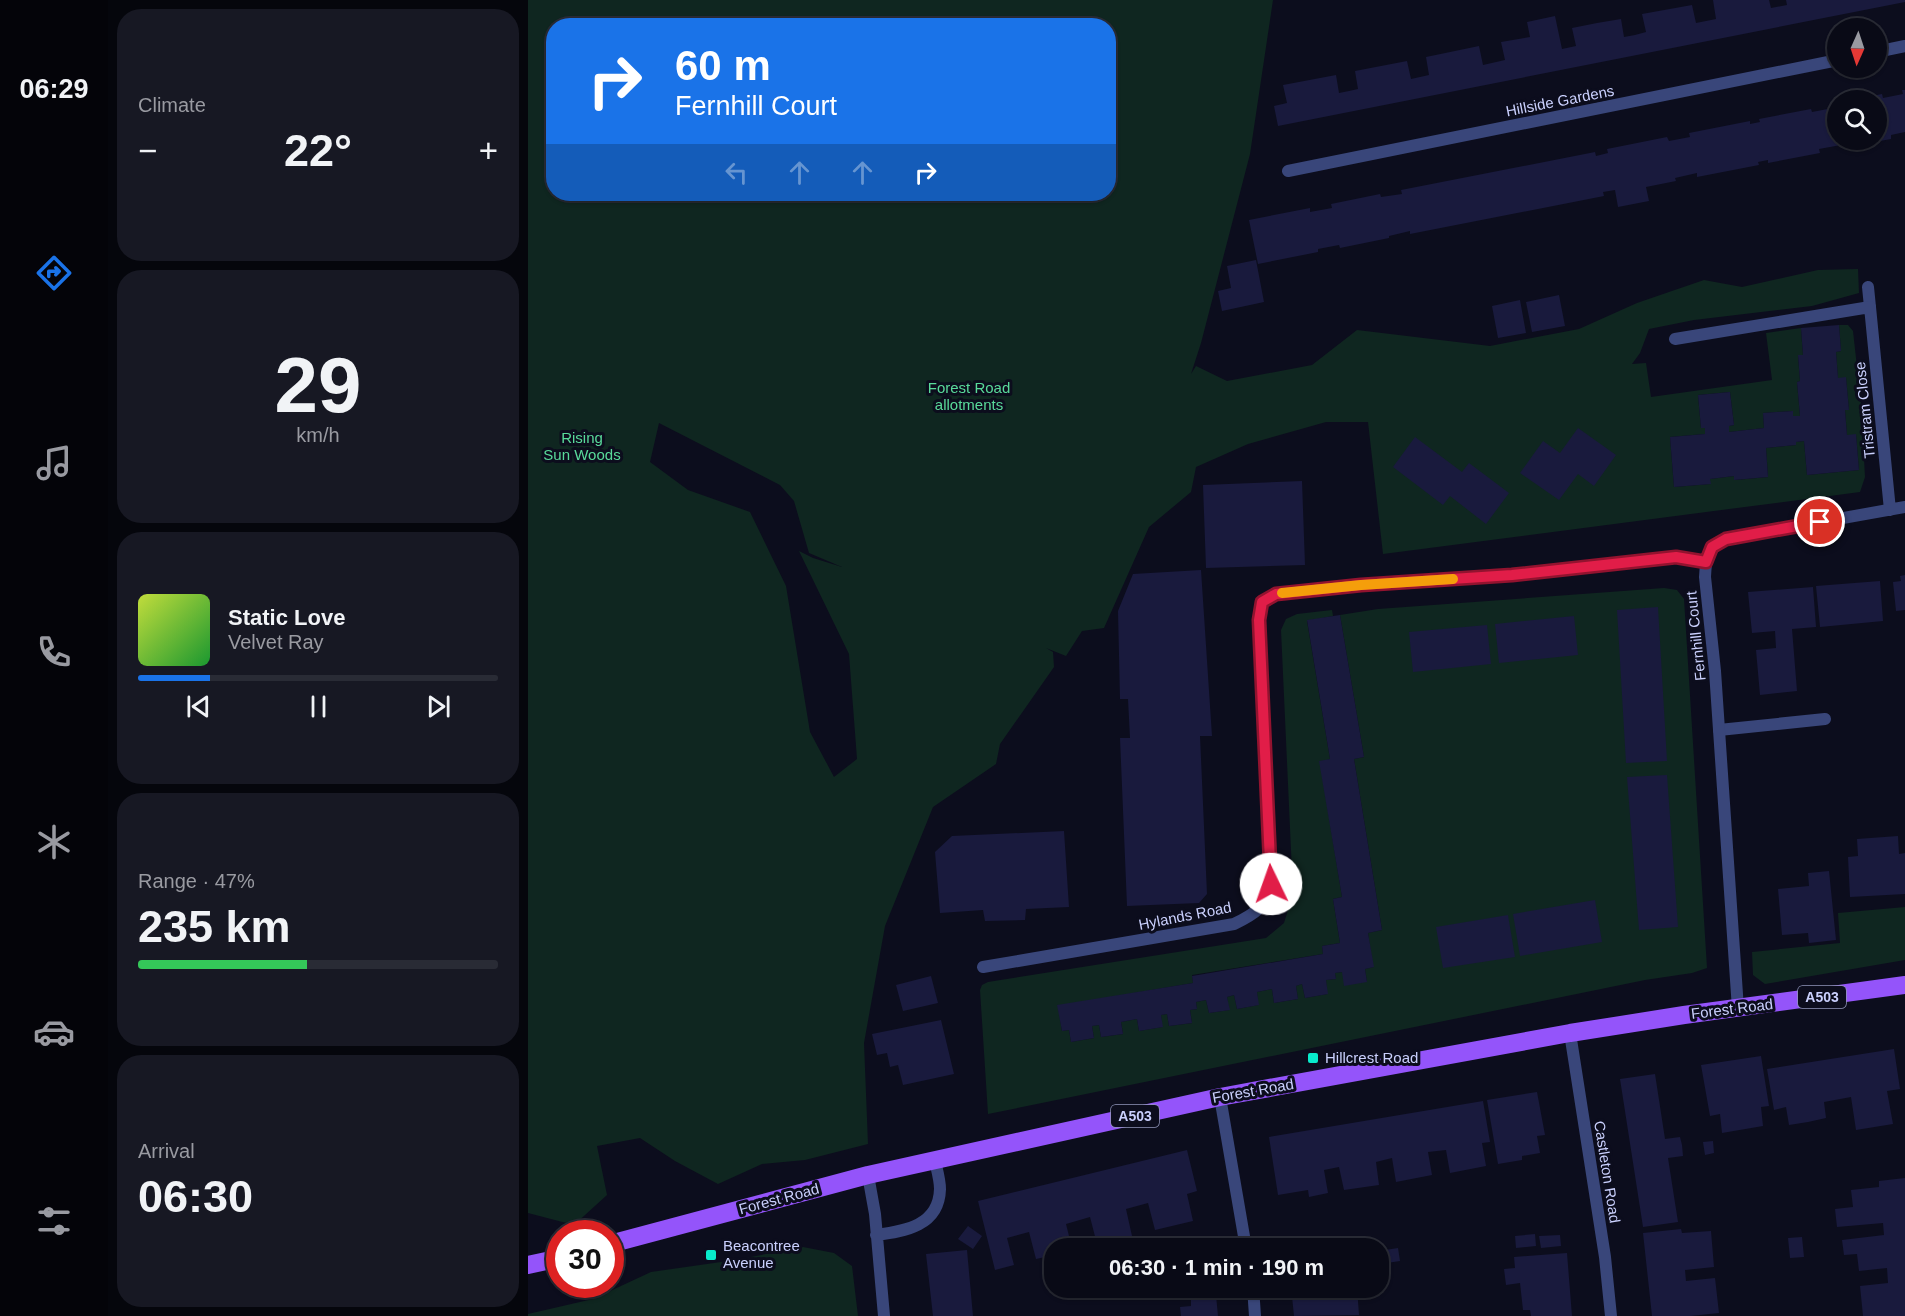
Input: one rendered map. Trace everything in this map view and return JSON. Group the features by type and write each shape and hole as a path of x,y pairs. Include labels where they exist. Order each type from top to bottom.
{"main road":[{"name":"Forest Road","path":"624,1240 868,1175 1220,1097 1570,1033 1905,986"},
{"path":"528,1265 546,1261"}],"street":[{"path":"1887,50 1905,46"},
{"name":"Hillside Gardens","path":"1288,171 1827,62"},
{"name":"Tristram Close","path":"1868,287 1890,510"},
{"path":"1674,339 1870,307"},
{"path":"1706,562 1712,547 1726,539 1905,507"},
{"name":"Hylands Road","path":"983,967 1234,924 1247,918 1265,903 1271,884 1259,620 1262,602 1276,594 1361,585 1512,575 1676,557 1706,562"},
{"name":"Fernhill Court","path":"1706,562 1705,577 1715,671 1738,1009"},
{"path":"1719,730 1825,719"},
{"name":"Castleton Road","path":"1570,1033 1605,1257 1611,1316"},
{"path":"1220,1097 1244,1238"},
{"path":"876,1235 916,1228 928,1218 939,1196 940,1187 935,1161"},
{"path":"868,1175 884,1316"},
{"path":"1253,1298 1255,1316"}],"green space":[{"path":"528,0 1273,0 1250,154 1191,374 1196,366 1227,381 1312,365 1357,330 1490,346 1579,329 1637,303 1704,280 1742,287 1818,270 1858,269 1859,293 1812,306 1694,320 1649,329 1640,353 1632,364 1646,363 1651,397 1772,380 1766,333 1801,328 1803,355 1798,356 1800,381 1797,382 1800,416 1793,416 1793,411 1763,413 1764,428 1729,432 1729,426 1734,425 1730,392 1698,395 1701,428 1705,428 1705,434 1670,437 1674,487 1710,484 1710,479 1734,476 1735,480 1768,477 1766,448 1796,445 1796,442 1804,441 1807,475 1859,470 1856,435 1847,435 1845,410 1849,410 1846,378 1838,378 1836,352 1841,351 1839,325 1848,325 1853,331 1861,403 1865,477 1860,492 1383,554 1368,422 1326,422 1248,444 1196,467 1191,492 1149,527 1104,628 1082,631 1066,656 1046,648 1053,652 1054,667 1000,744 996,764 933,807 885,926 864,1043 868,1144 805,1160 762,1164 718,1184 675,1161 640,1138 597,1146 607,1195 580,1220 555,1220 528,1213","holes":["659,423 780,485 794,501 809,553 842,567 799,551 849,654 857,759 834,777 810,732 786,586 750,512 688,490 650,462"]},
{"path":"1664,588 1677,590 1684,599 1707,968 1692,973 1645,980 988,1114 980,990 982,985 988,982 1266,938 1284,923 1293,894 1281,630 1286,619 1297,614 1332,610 1333,616 1307,621 1330,759 1320,762 1342,897 1333,899 1340,943 1322,946 1323,954 1192,975 1193,983 1058,1006 1062,1031 1069,1030 1071,1042 1094,1038 1092,1026 1099,1025 1101,1037 1123,1034 1121,1022 1137,1019 1139,1031 1162,1027 1161,1015 1167,1014 1169,1026 1192,1023 1190,1010 1197,1009 1196,1002 1206,1000 1209,1013 1229,1010 1227,997 1234,995 1237,1009 1258,1005 1257,992 1272,989 1274,1003 1298,999 1296,986 1302,984 1305,998 1327,994 1326,980 1336,979 1335,973 1342,972 1367,982 1365,969 1373,967 1368,933 1382,930 1354,759 1364,757 1340,615 1378,609"},
{"path":"1905,907 1905,960 1765,984 1753,975 1752,952 1840,943 1838,913"},
{"path":"803,1247 834,1253 852,1266 858,1316 528,1316 528,1314 595,1298 624,1298 624,1285 651,1272"}],"building":[{"path":"1713,0 1769,0 1771,8 1787,5 1786,0 1905,0 1905,2 1278,126 1274,106 1287,103 1283,85 1336,75 1339,93 1358,89 1355,71 1407,61 1411,79 1429,75 1426,57 1479,46 1483,65 1505,60 1501,42 1530,37 1527,22 1555,16 1562,49 1576,46 1572,28 1621,19 1624,37 1646,32 1642,14 1692,5 1696,23 1716,19"},
{"path":"1902,90 1905,90 1905,132 1891,135 1891,139 1887,140 1887,97 1903,94"},
{"path":"1811,109 1812,112 1827,109 1827,148 1819,149 1820,153 1768,163 1768,160 1758,162 1759,165 1697,177 1697,173 1675,178 1676,181 1646,187 1649,201 1618,207 1615,190 1603,192 1604,196 1410,234 1410,231 1389,236 1389,238 1340,248 1339,245 1318,249 1318,252 1258,264 1249,220 1310,208 1310,212 1332,208 1331,204 1380,194 1381,197 1402,194 1401,190 1595,152 1596,156 1608,153 1607,149 1667,137 1669,141 1690,137 1689,133 1750,121 1750,124 1760,122 1759,119"},
{"path":"1256,260 1264,302 1222,311 1218,291 1231,288 1227,266"},
{"path":"1559,295 1565,326 1532,332 1526,302"},
{"path":"1520,300 1526,333 1498,338 1492,306"},
{"path":"1839,325 1841,351 1836,352 1838,378 1846,377 1849,410 1845,410 1847,435 1856,434 1859,470 1807,475 1804,441 1796,442 1796,445 1766,448 1768,477 1734,480 1734,476 1710,479 1711,484 1674,487 1670,437 1705,434 1705,428 1701,428 1698,395 1730,392 1734,425 1729,426 1729,432 1764,428 1763,413 1793,411 1793,416 1800,416 1797,382 1800,381 1798,355 1803,355 1801,328"},
{"path":"1578,428 1616,455 1594,486 1578,474 1559,500 1520,473 1543,441 1560,453"},
{"path":"1415,437 1462,472 1469,463 1509,493 1486,524 1450,496 1443,505 1393,467"},
{"path":"1302,481 1305,565 1206,568 1203,485"},
{"path":"1201,570 1212,736 1200,736 1207,894 1199,903 1127,906 1120,738 1130,738 1128,699 1120,699 1118,611 1133,574"},
{"path":"1905,575 1905,610 1896,611 1893,582 1901,581 1900,576"},
{"path":"1880,581 1883,621 1820,627 1816,586"},
{"path":"1813,587 1816,627 1792,629 1797,691 1760,695 1756,650 1776,648 1775,631 1752,633 1748,592"},
{"path":"1658,607 1667,761 1626,763 1617,610"},
{"path":"1340,615 1364,757 1354,759 1382,930 1368,933 1374,967 1365,969 1367,982 1344,986 1342,972 1335,973 1336,979 1326,980 1328,994 1305,998 1302,984 1296,986 1298,999 1274,1003 1272,989 1257,992 1259,1005 1237,1009 1234,995 1227,997 1230,1010 1209,1013 1206,1000 1196,1002 1197,1009 1190,1010 1192,1023 1169,1026 1167,1014 1161,1015 1163,1027 1139,1031 1137,1019 1121,1022 1123,1034 1101,1037 1099,1025 1092,1026 1094,1038 1071,1042 1069,1030 1062,1031 1057,1005 1193,983 1192,976 1323,954 1322,946 1340,943 1333,899 1342,897 1319,761 1330,759 1307,620"},
{"path":"1574,616 1578,655 1499,663 1495,624"},
{"path":"1487,625 1491,664 1413,672 1409,632"},
{"path":"1667,775 1678,927 1639,930 1627,777"},
{"path":"1064,831 1069,907 1026,909 1025,920 985,921 983,910 940,913 935,852 952,836"},
{"path":"1898,836 1899,854 1905,853 1905,894 1850,897 1848,857 1858,856 1857,839"},
{"path":"1829,871 1836,940 1809,943 1808,933 1782,935 1778,889 1809,886 1808,873"},
{"path":"1595,900 1602,942 1520,956 1513,914"},
{"path":"1508,915 1515,957 1443,968 1436,927"},
{"path":"931,976 938,1003 903,1011 896,985"},
{"path":"941,1020 954,1074 903,1085 898,1065 890,1067 887,1053 877,1055 872,1034"},
{"path":"1894,1049 1900,1089 1887,1091 1893,1124 1856,1130 1851,1097 1824,1102 1826,1118 1808,1122 1789,1125 1786,1107 1774,1110 1767,1069"},
{"path":"1761,1056 1769,1106 1761,1107 1763,1126 1722,1133 1720,1114 1710,1116 1701,1065"},
{"path":"1655,1074 1665,1139 1680,1137 1682,1145 1683,1156 1668,1158 1678,1222 1643,1227 1620,1079"},
{"path":"1537,1092 1545,1135 1537,1136 1540,1153 1522,1156 1522,1160 1498,1164 1487,1100"},
{"path":"1483,1101 1490,1142 1482,1143 1486,1166 1450,1173 1446,1150 1428,1152 1432,1175 1396,1182 1392,1158 1376,1162 1379,1185 1344,1190 1339,1167 1324,1170 1328,1193 1309,1197 1308,1190 1278,1195 1269,1137"},
{"path":"1713,1141 1714,1153 1705,1155 1703,1142"},
{"path":"1187,1150 1197,1191 1187,1194 1193,1221 1155,1230 1148,1203 1126,1209 1132,1236 1095,1238 1090,1217 1066,1224 1070,1238 1044,1238 1044,1257 1036,1259 1029,1232 1007,1238 1014,1265 995,1270 978,1201"},
{"path":"1905,1178 1905,1316 1863,1316 1860,1286 1888,1283 1887,1268 1859,1271 1857,1254 1844,1255 1842,1240 1884,1235 1883,1223 1837,1227 1835,1209 1853,1207 1851,1190 1879,1187 1879,1181"},
{"path":"968,1226 982,1236 973,1249 958,1239"},
{"path":"1681,1229 1682,1233 1711,1231 1714,1267 1685,1270 1686,1281 1715,1278 1719,1313 1652,1316 1643,1233"},
{"path":"1535,1234 1536,1246 1516,1248 1515,1236"},
{"path":"1560,1235 1561,1246 1541,1248 1539,1236"},
{"path":"1802,1237 1804,1257 1790,1258 1788,1238"},
{"path":"1398,1248 1400,1261 1389,1263 1389,1249"},
{"path":"967,1250 973,1316 933,1316 926,1254"},
{"path":"1567,1253 1572,1316 1531,1316 1530,1310 1523,1310 1520,1283 1506,1285 1504,1269 1515,1268 1514,1257"},
{"path":"1191,1298 1216,1298 1218,1316 1181,1316 1180,1307 1191,1306"},
{"path":"1292,1298 1358,1298 1359,1315 1294,1316"}],"slow traffic":[{"path":"1282,593 1453,579"}],"place":[{"name":"Hillcrest Road","path":"1313,1058"},
{"name":"Beacontree Avenue","path":"711,1255"}],"route":[{"path":"1271,884 1259,620 1262,602 1276,594 1361,585 1512,575 1676,557 1706,562 1712,547 1726,539 1820,522"}],"park label":[{"name":"Forest Road allotments","path":"969,396"},
{"name":"Rising Sun Woods","path":"582,446"}]}
